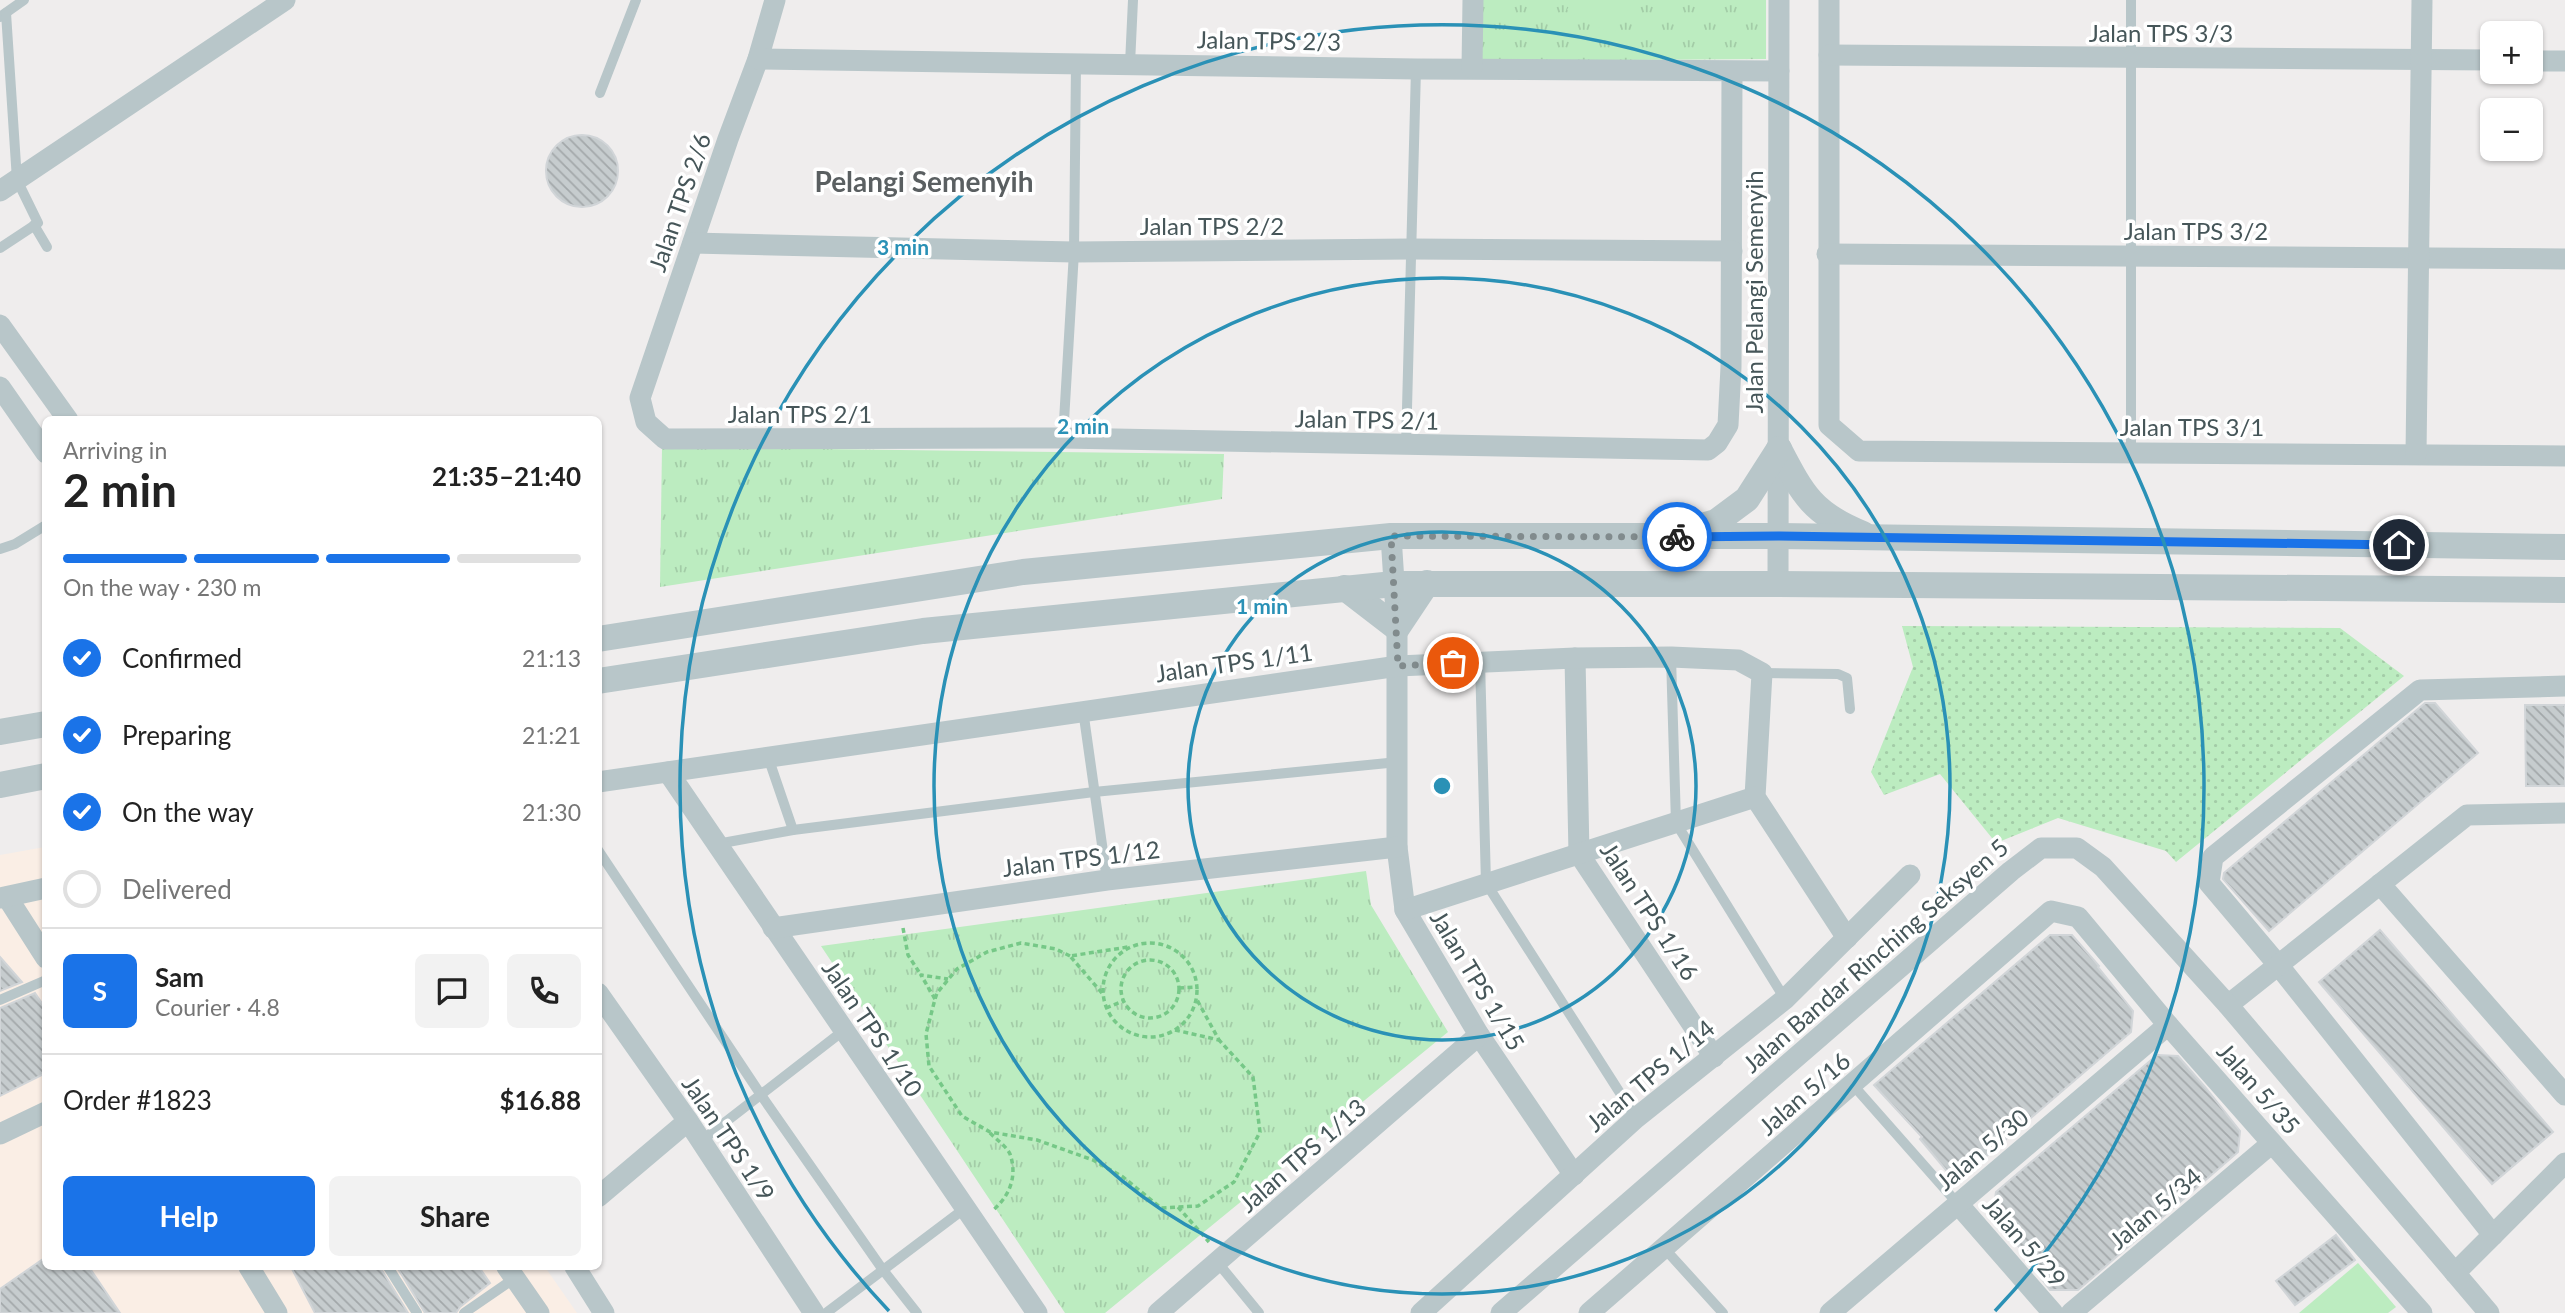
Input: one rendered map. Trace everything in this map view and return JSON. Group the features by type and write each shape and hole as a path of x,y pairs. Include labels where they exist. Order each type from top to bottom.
{"street":[{"path":"8,186 285,0"},
{"name":"Jalan TPS 2/6","path":"646,422 640,398 758,59 775,0"},
{"path":"1472,68 1473,0"},
{"name":"Jalan Pelangi Semenyih","path":"1778,584 1779,0"},
{"path":"1827,254 1829,0"},
{"path":"2416,454 2422,0"},
{"name":"Jalan TPS 3/3","path":"1829,55 2480,60"},
{"name":"Jalan TPS 2/3","path":"758,59 1416,69 1779,71"},
{"path":"2543,61 2565,61"},
{"name":"Jalan TPS 2/1","path":"646,422 665,439 1063,438 1708,450 1717,443 1728,425 1731,367 1732,72"},
{"name":"Jalan TPS 2/2","path":"693,243 1074,252 1411,249 1732,251"},
{"name":"Jalan TPS 3/2","path":"1827,254 2565,259"},
{"name":"Jalan TPS 3/1","path":"1827,254 1829,425 1859,451 2565,456"},
{"path":"0,325 65,416"},
{"path":"0,387 42,447"},
{"path":"1779,449 1797,484 1818,510 1836,523 1871,537"},
{"path":"1655,538 1716,522 1747,499 1779,449"},
{"path":"602,638 1023,572 1391,536 1779,536 2565,547"},
{"name":"Jalan TPS 1/15","path":"1391,536 1398,666 1397,847 1405,910 1479,1035 1573,1175"},
{"path":"1345,588 1397,628 1427,583"},
{"path":"602,680 923,631 1394,584 2565,590"},
{"name":"Jalan TPS 1/11","path":"602,781 1398,666 1575,658 1671,657 1738,660 1762,673"},
{"name":"Jalan TPS 1/16","path":"1575,658 1579,853 1714,1057"},
{"path":"1762,673 1755,797 1847,938"},
{"path":"2493,1235 2279,966 2209,883 2213,857 2420,690 2565,686"},
{"path":"6,731 42,713"},
{"path":"6,731 42,725"},
{"name":"Jalan TPS 1/10","path":"668,772 1037,1313"},
{"path":"0,785 42,777"},
{"path":"1405,910 1755,797"},
{"path":"2228,1005 2467,815 2565,813"},
{"name":"Jalan TPS 1/12","path":"774,928 1107,880 1397,847"},
{"name":"Jalan Bandar Rinching Seksyen 5","path":"1501,1313 1989,889 2041,848 2077,848 2103,867 2228,1005 2489,1313"},
{"name":"Jalan TPS 1/14","path":"1421,1313 1636,1118 1785,999 1910,875"},
{"path":"2379,884 2565,1095"},
{"path":"42,889 3,897 42,952"},
{"name":"Jalan 5/35","path":"2051,911 2078,917 2168,1025 2422,1313"},
{"name":"Jalan 5/16","path":"1589,1313 2051,911"},
{"name":"Jalan TPS 1/9","path":"602,999 688,1121 814,1313"},
{"name":"Jalan 5/30","path":"1831,1313 2168,1025"},
{"name":"Jalan TPS 1/13","path":"1158,1313 1479,1035"},
{"path":"0,1134 42,1114"},
{"path":"602,1194 688,1121"},
{"name":"Jalan 5/34","path":"2071,1313 2272,1143"},
{"path":"2455,1273 2565,1163"},
{"name":"Jalan 5/29","path":"1958,1204 2053,1313"},
{"path":"251,1270 277,1313"},
{"path":"577,1270 604,1313"},
{"path":"511,1272 539,1313"}],"lane":[{"path":"0,248 38,223 8,186 3,15 24,0"},
{"path":"600,93 636,0"},
{"path":"1130,64 1133,0"},
{"path":"2131,0 2131,452"},
{"path":"1063,438 1074,252 1076,63"},
{"path":"1406,446 1416,69"},
{"path":"34,225 47,247"},
{"path":"0,549 15,544 42,528"},
{"path":"1671,657 1675,823 1785,999"},
{"path":"1480,662 1486,883 1636,1118"},
{"name":"Jalan TPS 1/11","path":"1762,673 1838,674 1847,678 1850,709"},
{"path":"1083,710 1107,880"},
{"path":"768,757 793,830"},
{"path":"717,844 793,830 1094,792 1398,762"},
{"path":"602,856 761,1095 883,1270 917,1313"},
{"path":"0,1000 42,982"},
{"path":"701,1141 843,1031"},
{"path":"1853,1085 1958,1204"},
{"path":"826,1313 964,1209"},
{"path":"1664,1248 1723,1313"},
{"path":"1218,1263 1259,1313"},
{"path":"390,1270 417,1313"},
{"path":"464,1313 511,1272"}],"path":[{"path":"903,925 908,955 935,999"},
{"path":"988,1215 1004,1201 1013,1180 1010,1152 990,1132 962,1116 929,1066 926,1034 937,993 957,969 987,952 1021,943 1056,949 1070,956 1102,993"},
{"path":"1070,956 1145,943 1160,944 1175,950 1190,966 1197,987 1192,1010 1175,1030 1149,1037 1136,1035 1113,1020 1106,1008 1102,993 1109,965 1118,954 1130,947"},
{"path":"1158,961 1166,964 1177,979 1179,988 1175,1003 1164,1014 1141,1016 1128,1007 1124,1000 1122,982 1125,974 1139,962 1158,961"},
{"path":"921,975 948,979"},
{"path":"1179,988 1197,987"},
{"path":"990,1132 1037,1140 1093,1160 1123,1177 1161,1208 1198,1206 1234,1182 1260,1132 1253,1077 1219,1040 1196,998"},
{"path":"1106,1008 1124,1000"},
{"path":"1175,1030 1219,1040"},
{"path":"1178,1207 1209,1242"}],"shaded area":[{"path":"42,848 42,1270 547,1270 577,1313 0,1313 0,855"}],"green space":[{"path":"1481,0 1766,0 1766,59 1480,61"},
{"path":"1572,0 1634,0 1613,35 1567,10"},
{"path":"662,447 1224,454 1222,499 660,587"},
{"path":"1902,626 2340,628 2404,676 2176,862 2166,851 2058,818 1996,843 1940,774 1884,795 1871,772 1913,667"},
{"path":"1366,871 1371,905 1448,1032 1105,1313 1065,1313 821,946"},
{"path":"2358,1263 2396,1307 2388,1313 2299,1313"}],"building":[{"path":"582,135 596,138 608,145 615,157 618,171 615,185 608,197 596,204 582,207 568,204 556,197 549,185 546,171 549,157 556,145 568,138"},
{"path":"2425,703 2435,703 2478,753 2269,931 2223,879 2224,873"},
{"path":"2525,705 2565,705 2565,786 2526,786"},
{"path":"2380,930 2553,1132 2492,1184 2319,982"},
{"path":"2050,935 2072,935 2099,966 2133,1011 2131,1032 1956,1182 1920,1139 1922,1137 1874,1085"},
{"path":"0,957 22,982 0,991"},
{"path":"35,993 42,1003 42,1075 0,1096 0,1008"},
{"path":"2157,1055 2178,1056 2205,1087 2240,1131 2238,1152 2078,1290 2050,1290 2027,1259 2029,1257 1992,1219 1996,1192"},
{"path":"2336,1235 2355,1260 2295,1305 2276,1281"},
{"path":"42,1260 42,1270 91,1270 120,1313 0,1313 0,1289"},
{"path":"293,1270 382,1270 408,1313 315,1313"},
{"path":"399,1270 481,1270 490,1283 456,1313 425,1313"}],"way so far":[{"path":"1453,663 1398,666 1391,536 1677,537"}],"district":[{"name":"Pelangi Semenyih","path":"924,181"}],"route":[{"path":"1677,537 1779,536 2399,545"}]}
